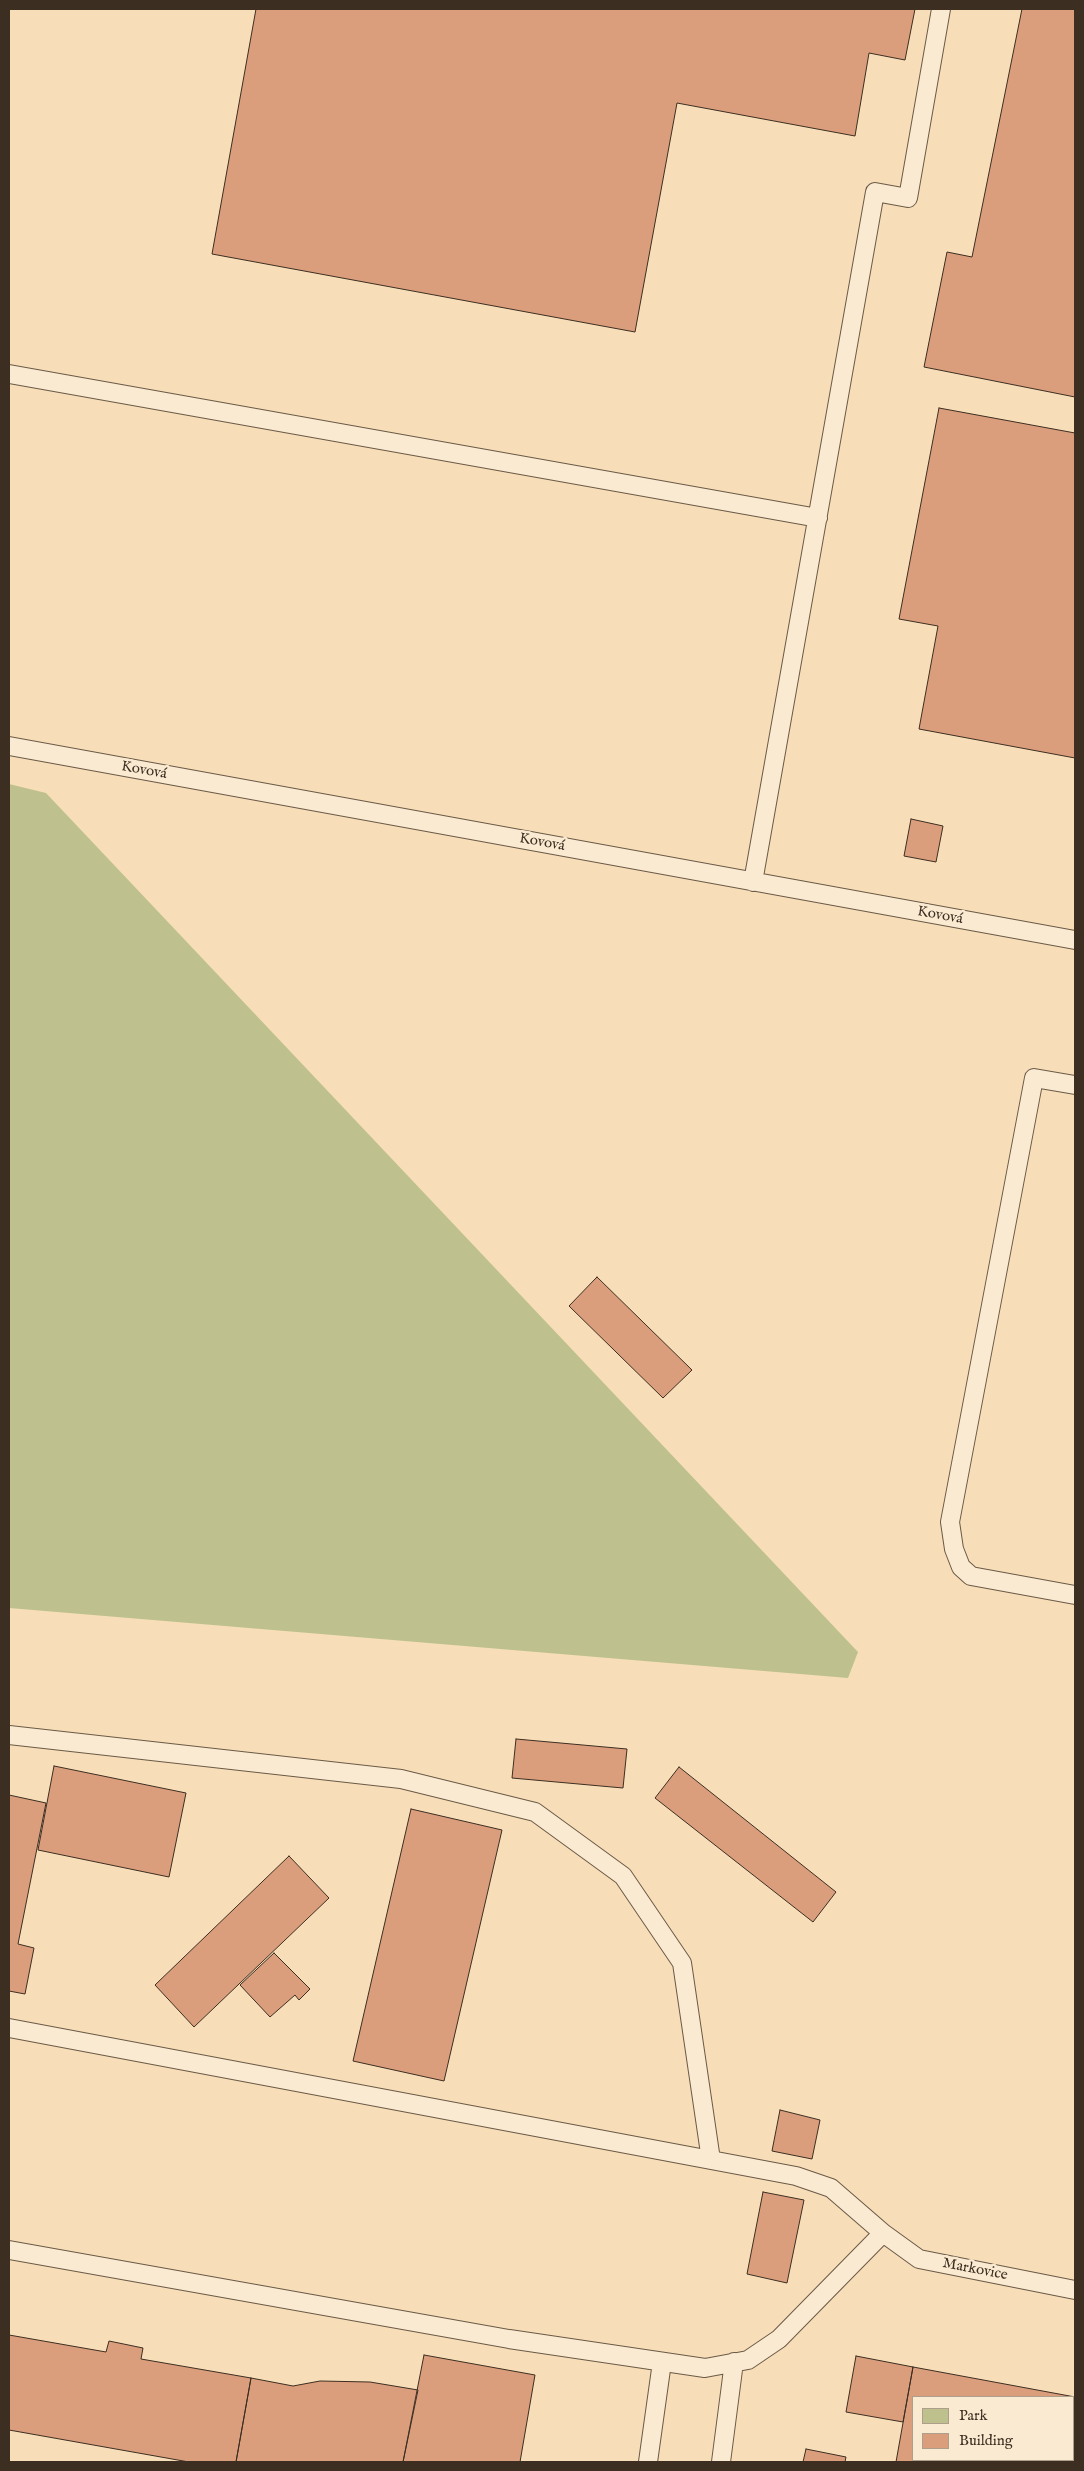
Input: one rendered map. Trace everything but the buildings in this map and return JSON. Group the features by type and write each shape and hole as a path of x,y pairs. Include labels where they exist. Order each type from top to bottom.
{"lane":[{"path":"753,882 875,192 908,198 941,9"},
{"path":"9,374 818,518"},
{"name":"Kovová","path":"9,746 1075,940"},
{"path":"1075,1085 1034,1078 950,1522 954,1549 961,1567 971,1576 1075,1595"},
{"path":"9,1735 401,1779 535,1812 622,1876 682,1963 710,2160"},
{"name":"Markovice","path":"9,2028 796,2176 831,2188 883,2233 919,2259 1075,2290"},
{"path":"9,2250 510,2339 705,2368 748,2360 780,2339 883,2233"},
{"path":"648,2462 662,2362"},
{"path":"721,2462 734,2362"}],"green space":[{"path":"9,784 46,793 858,1652 848,1678 9,1608"}]}
